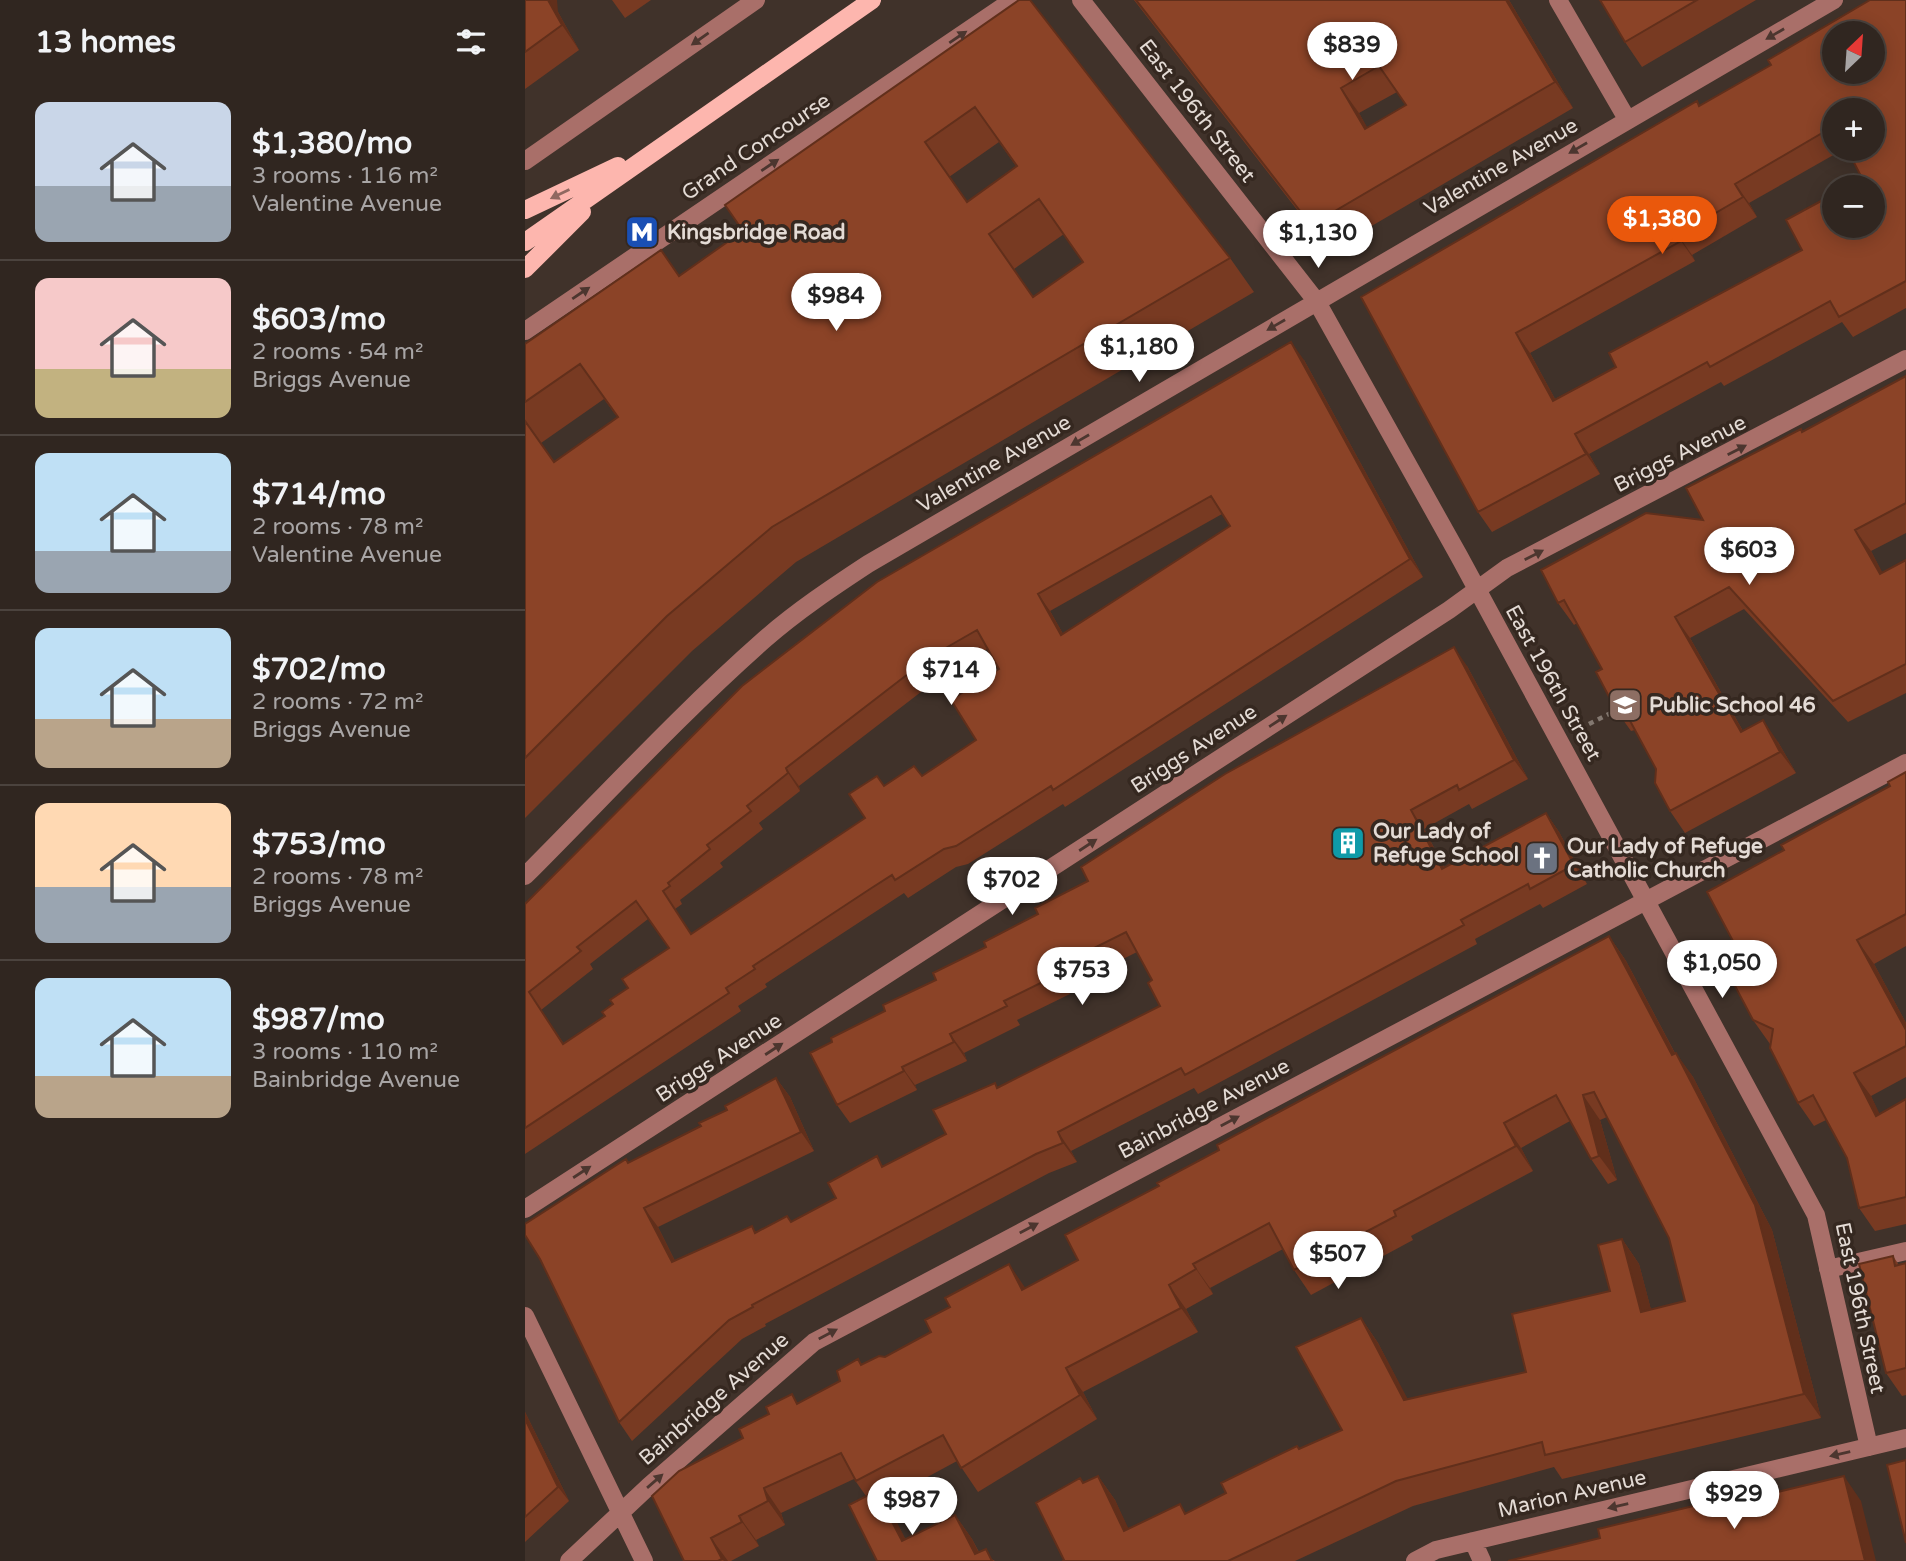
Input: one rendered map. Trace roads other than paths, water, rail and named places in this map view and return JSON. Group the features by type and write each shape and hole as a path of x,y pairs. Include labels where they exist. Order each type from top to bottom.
{"main road":[{"path":"525,242 872,0"},
{"path":"525,210 666,143"},
{"path":"525,269 616,178"}],"street":[{"path":"525,162 756,0"},
{"name":"Grand Concourse","path":"525,331 1013,0"},
{"name":"East 196th Street","path":"1081,0 1317,302 1646,901 1816,1215 1869,1447"},
{"path":"1558,0 1627,119"},
{"name":"Valentine Avenue","path":"525,876 726,675 766,638 821,595 868,564 1834,0"},
{"name":"Briggs Avenue","path":"525,1209 1477,591 1507,568 1906,359"},
{"name":"Bainbridge Avenue","path":"569,1561 620,1512 814,1342 1906,763"},
{"path":"1828,1269 1906,1251"},
{"path":"525,1316 644,1561"},
{"name":"Marion Avenue","path":"1415,1561 1436,1550 1906,1438"},
{"path":"1473,1541 1482,1561"}],"place":[{"name":"Kingsbridge Road","path":"642,232"},
{"name":"Public School 46","path":"1625,705"},
{"name":"Our Lady of Refuge School","path":"1348,843"},
{"name":"Our Lady of Refuge Catholic Church","path":"1542,858"}]}
